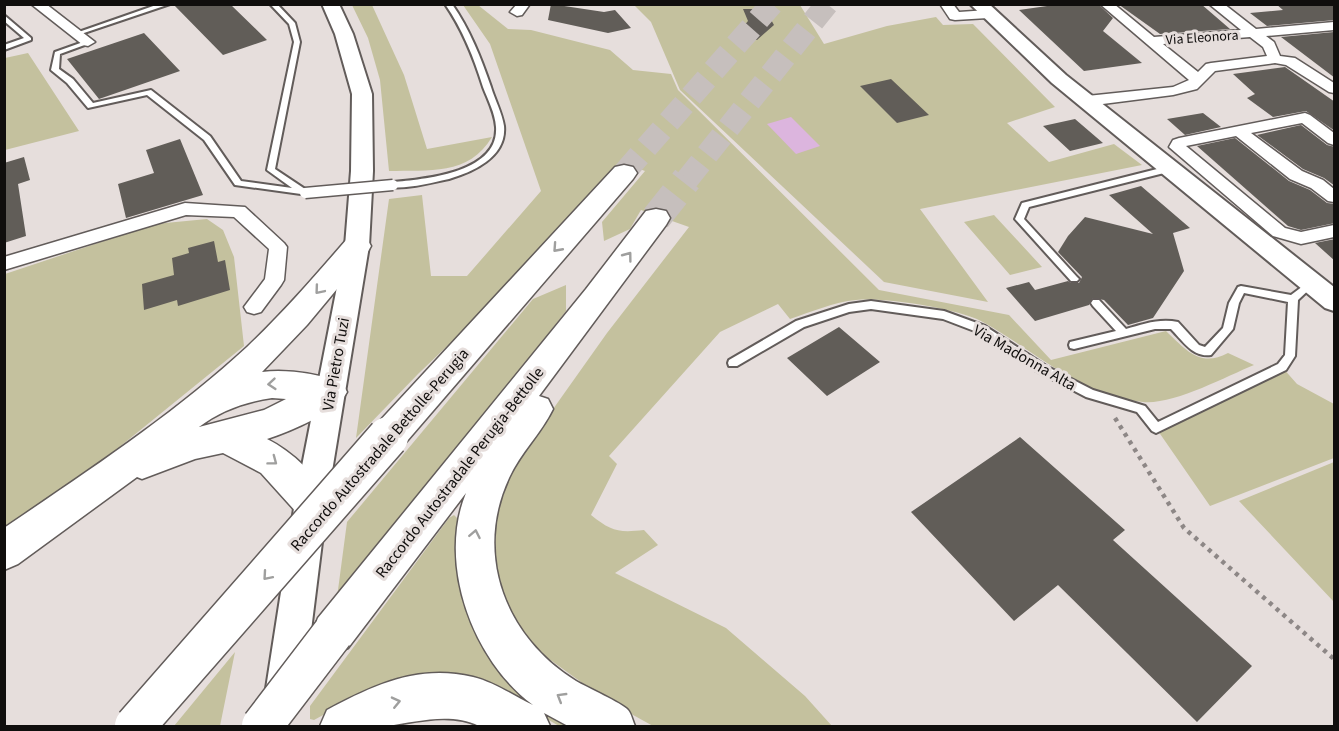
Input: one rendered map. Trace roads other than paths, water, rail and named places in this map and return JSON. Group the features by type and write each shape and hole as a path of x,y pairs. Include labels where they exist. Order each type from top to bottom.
{"highway":[{"name":"Raccordo Autostradale Bettolle-Perugia","path":"135,726 388,437 624,173"},
{"name":"Raccordo Autostradale Perugia-Bettolle","path":"262,726 656,218"},
{"path":"4,551 112,474 198,408 257,357 306,306 357,246"},
{"path":"597,297 569,365 500,458 482,500 473,543 477,581 490,616 509,651 526,672 554,693 612,726"},
{"path":"198,408 237,392 267,384 287,383 330,392"},
{"path":"112,474 193,444 223,438 274,422 330,392"},
{"path":"223,438 255,448 278,462 311,502"},
{"path":"343,726 385,704 417,697 474,700 527,726"}],"main road":[{"name":"Via Pietro Tuzi","path":"279,726 311,502 357,246 363,171 362,94 344,33 330,4"},
{"path":"983,9 1169,170 1335,301"}],"street":[{"path":"37,4 82,38"},
{"path":"946,4 955,16 983,9"},
{"name":"Via Eleonora","path":"1106,4 1198,80"},
{"path":"1215,4 1269,45 1275,59"},
{"name":"Via Eleonora","path":"1150,41 1335,26"},
{"path":"1087,101 1173,91 1192,86 1211,67 1249,60 1290,61 1335,89"},
{"path":"1314,75 1335,73"},
{"path":"1335,140 1305,118 1179,143 1177,147 1279,232 1301,238 1335,231"},
{"path":"1237,130 1296,175 1317,184 1335,197"},
{"path":"1190,186 1219,182"},
{"path":"4,264 185,209 239,211 278,247 274,280 254,307"}],"lane":[{"path":"167,4 82,38 57,53 55,70 70,81 91,106 148,92 207,138 238,183 306,193 452,177 473,168 496,144 500,130 481,69 461,22 448,4"},
{"path":"273,4 292,23 297,42 271,170 306,193"},
{"path":"4,17 29,39 4,48"},
{"path":"1074,279 1019,219 1025,205 1169,170"},
{"path":"1074,345 1155,325 1174,325 1195,348 1207,352 1228,329 1234,303 1241,289 1293,299 1311,283"},
{"name":"Via Madonna Alta","path":"733,363 800,324 849,308 871,305 944,315 981,329 1042,369 1090,394 1141,409 1156,428 1282,368 1290,356 1293,299"},
{"path":"1096,303 1124,333"}],"tunnel":[{"path":"624,173 772,4"},
{"path":"686,181 827,4"},
{"path":"656,218 687,179"}]}
